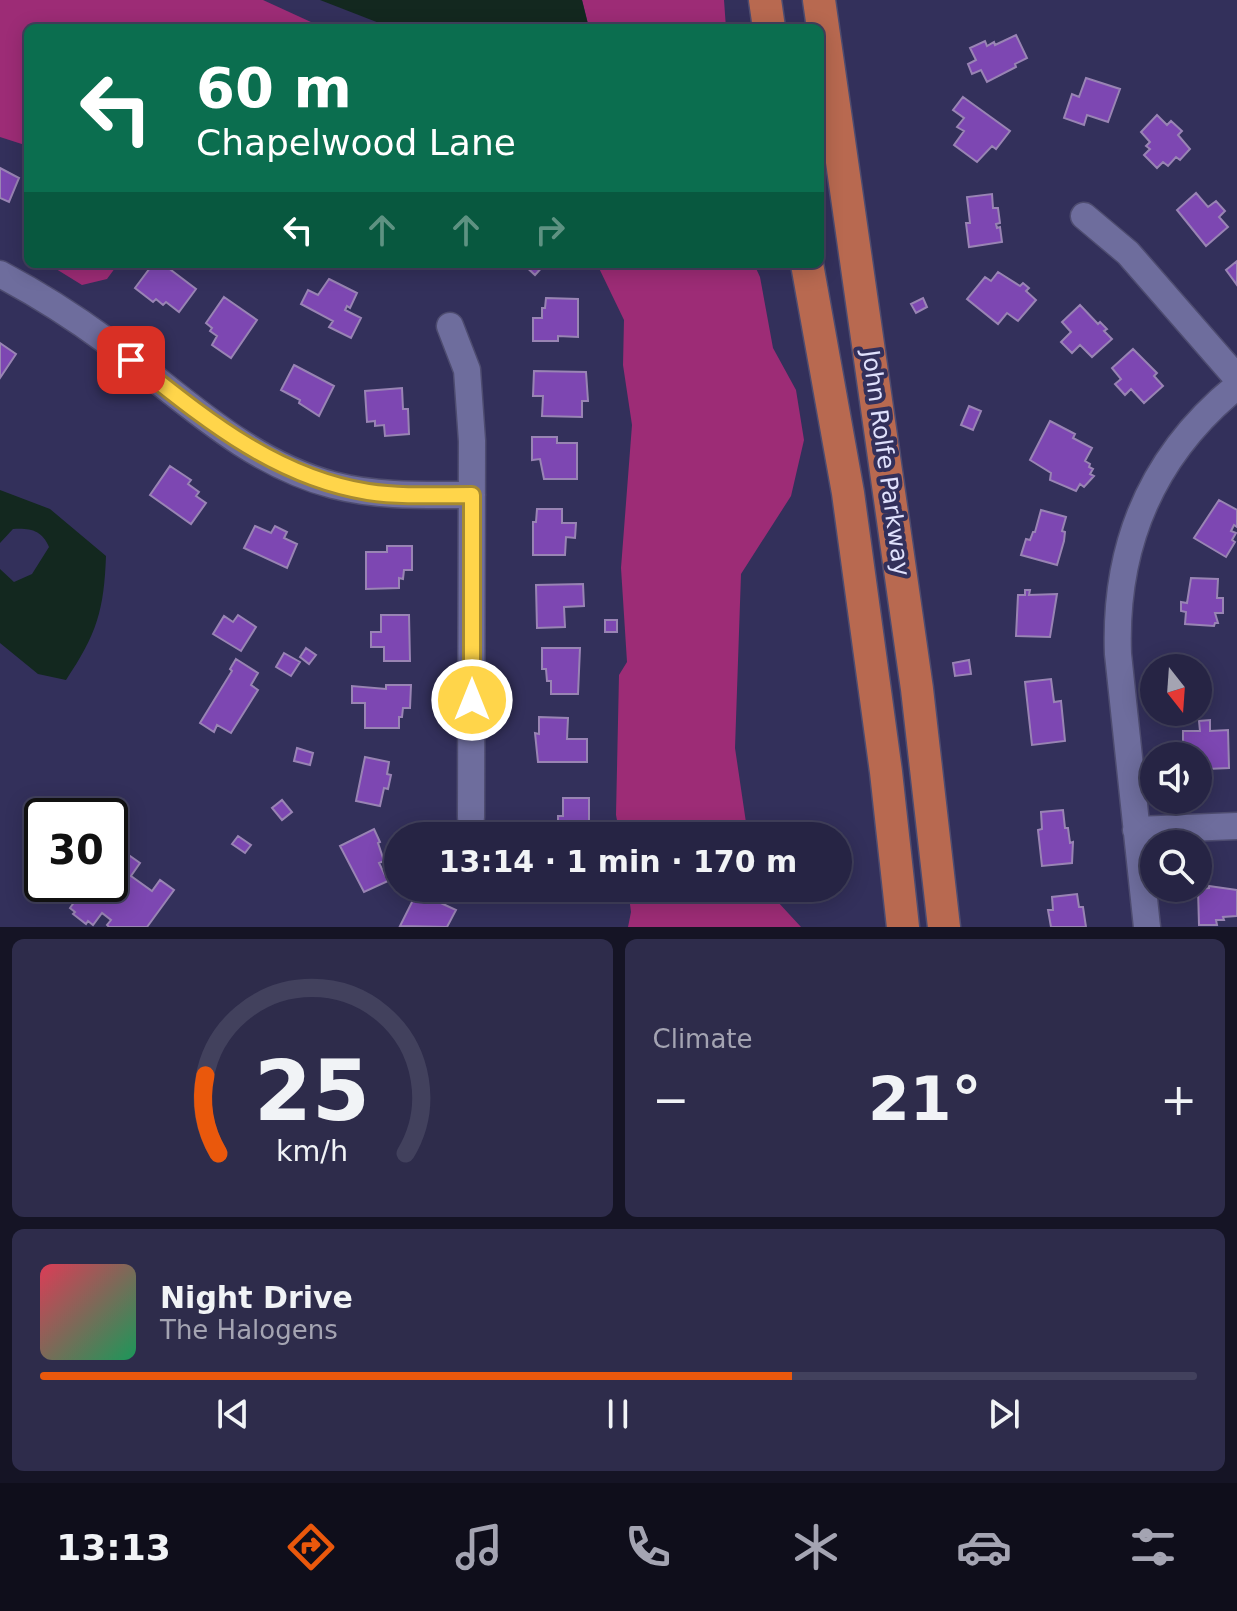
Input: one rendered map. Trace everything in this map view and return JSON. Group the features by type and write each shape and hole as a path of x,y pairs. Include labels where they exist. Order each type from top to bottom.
{"main road":[{"path":"765,0 768,24"},
{"name":"John Rolfe Parkway","path":"819,0 822,24"},
{"name":"John Rolfe Parkway","path":"824,35 917,689 944,927"},
{"name":"John Rolfe Parkway","path":"808,268 848,493 886,772 903,927"}],"street":[{"path":"1084,216 1128,253 1237,378"},
{"path":"0,274 84,325 240,442 298,473 369,492 472,495"},
{"path":"450,326 467,370 472,441 471,817"},
{"path":"1147,927 1118,654 1116,623 1121,572 1147,497 1181,441 1215,404 1237,386"},
{"path":"1136,830 1237,826"}],"shaded area":[{"path":"0,0 263,0 315,24 24,24 24,145 0,137"},
{"path":"320,0 582,0 588,24 382,24"},
{"path":"582,0 724,0 726,24 588,24"},
{"path":"54,268 115,268 107,279 82,285"},
{"path":"599,268 756,268 773,348 796,390 804,440 791,496 741,574 735,748 746,822 617,822 619,675 627,662 621,568 632,425 623,365 624,320"},
{"path":"0,490 50,509 106,556 97,621 85,649 66,680 38,674 0,643 0,569 14,582 32,574 49,547 35,531 25,529 13,529 0,543"},
{"path":"630,902 778,902 801,927 628,927"}],"building":[{"path":"1016,35 1027,58 987,82 981,70 972,74 968,64 976,60 970,48 985,41 987,46 994,42 995,45"},
{"path":"1086,78 1120,89 1108,122 1087,115 1084,125 1064,118 1072,94 1079,97"},
{"path":"963,97 1010,131 996,149 992,146 977,162 954,145 964,131 957,127 964,118 953,110"},
{"path":"1157,115 1167,125 1171,121 1182,131 1178,135 1190,149 1180,160 1176,157 1168,166 1163,162 1157,168 1144,155 1150,149 1146,146 1150,142 1141,132"},
{"path":"0,168 19,178 9,202 0,198"},
{"path":"1196,193 1208,207 1216,201 1225,211 1219,217 1228,227 1206,246 1177,210"},
{"path":"992,194 993,208 998,208 1000,223 996,224 997,228 1000,227 1002,242 969,247 967,197"},
{"path":"1237,261 1237,285 1226,270"},
{"path":"150,268 168,268 196,289 179,312 166,302 163,305 156,299 153,302 135,288"},
{"path":"527,268 541,268 535,275"},
{"path":"998,272 1020,286 1023,283 1029,288 1026,291 1036,300 1018,321 1007,313 998,324 967,299 985,277 991,281"},
{"path":"329,279 357,293 350,308 347,306 345,310 361,318 351,338 329,327 333,321 301,304 308,290 318,295"},
{"path":"224,297 257,320 231,358 212,345 217,336 206,323"},
{"path":"546,298 578,299 578,337 558,336 558,341 533,341 533,318 542,318"},
{"path":"923,298 927,307 916,313 911,304"},
{"path":"1080,305 1107,329 1104,331 1112,339 1092,357 1080,345 1072,353 1061,342 1071,332 1062,322"},
{"path":"0,343 16,354 0,378"},
{"path":"1133,349 1157,373 1154,376 1163,386 1144,403 1131,389 1125,395 1115,384 1121,379 1112,368"},
{"path":"294,365 334,386 319,416 299,403 300,400 281,390"},
{"path":"534,371 586,372 588,401 582,401 582,417 542,416 543,396 533,396"},
{"path":"402,388 403,409 408,409 409,434 385,436 384,425 375,426 375,421 367,422 365,391"},
{"path":"969,406 981,411 973,430 961,425"},
{"path":"1050,421 1075,434 1073,438 1092,448 1085,461 1093,469 1090,474 1094,476 1084,487 1080,484 1076,491 1050,480 1051,473 1030,460"},
{"path":"532,437 557,437 557,443 577,443 577,479 544,479 540,459 532,460"},
{"path":"170,466 191,480 188,484 199,492 196,496 206,503 191,524 150,495"},
{"path":"1219,500 1237,510 1237,527 1234,525 1231,531 1236,533 1232,540 1235,542 1226,557 1194,538"},
{"path":"537,509 562,509 562,523 576,523 575,538 566,537 565,555 533,555 533,522 536,522"},
{"path":"1041,510 1066,517 1062,531 1065,532 1064,541 1057,565 1021,555 1026,539 1030,540 1035,532"},
{"path":"255,526 271,533 275,526 287,532 284,538 297,544 287,568 244,548"},
{"path":"387,546 412,546 412,570 404,570 403,579 399,578 399,588 366,589 366,552 387,552"},
{"path":"1191,578 1218,579 1217,598 1223,598 1223,613 1215,613 1218,623 1214,626 1185,624 1186,612 1181,611 1181,602 1187,603"},
{"path":"583,584 584,606 564,607 565,627 537,628 536,585"},
{"path":"1025,590 1030,590 1029,595 1057,594 1050,637 1016,636 1018,595 1025,595"},
{"path":"238,615 256,627 241,651 213,634 224,616 233,622"},
{"path":"381,615 409,615 410,661 384,661 384,647 371,647 371,632 381,632"},
{"path":"605,620 617,620 617,632 605,632"},
{"path":"306,648 316,655 309,664 300,657"},
{"path":"542,648 580,648 578,694 551,694 551,681 547,681 546,669 542,669"},
{"path":"284,653 300,662 291,676 276,667"},
{"path":"236,659 258,673 251,685 258,690 231,733 217,725 214,732 200,723"},
{"path":"969,660 971,674 955,676 953,663"},
{"path":"1051,679 1054,702 1061,701 1065,741 1032,745 1025,682"},
{"path":"386,685 411,685 410,708 403,708 399,728 365,728 365,703 352,703 352,686 386,689"},
{"path":"539,717 568,718 567,739 587,739 587,762 538,762 535,733 539,734"},
{"path":"1200,726 1210,726 1210,731 1228,730 1229,768 1212,769 1212,742 1183,742 1183,731 1200,731"},
{"path":"297,748 313,753 310,765 294,761"},
{"path":"365,757 389,762 387,774 391,775 380,806 356,801"},
{"path":"563,798 589,798 589,822 558,822 558,816 563,816"},
{"path":"282,800 292,812 282,820 272,808"},
{"path":"1063,810 1065,828 1068,828 1070,843 1073,842 1072,863 1042,866 1038,830 1042,829 1041,812"},
{"path":"374,829 384,861 379,863 384,873 384,883 364,892 340,846"},
{"path":"238,836 251,845 245,853 232,844"},
{"path":"128,855 140,863 131,876 152,891 160,880 174,890 147,927 109,927 107,925 111,920 102,913 93,925 88,921 86,924 70,908 74,902 128,902"},
{"path":"1212,886 1237,890 1237,916 1216,920 1217,925 1199,925 1198,902 1212,902"},
{"path":"1077,894 1086,927 1051,927 1048,910 1053,910 1052,897"},
{"path":"412,902 439,902 456,910 447,927 400,926"}],"route":[{"path":"131,360 240,442 298,473 369,492 472,495 472,700"}]}
